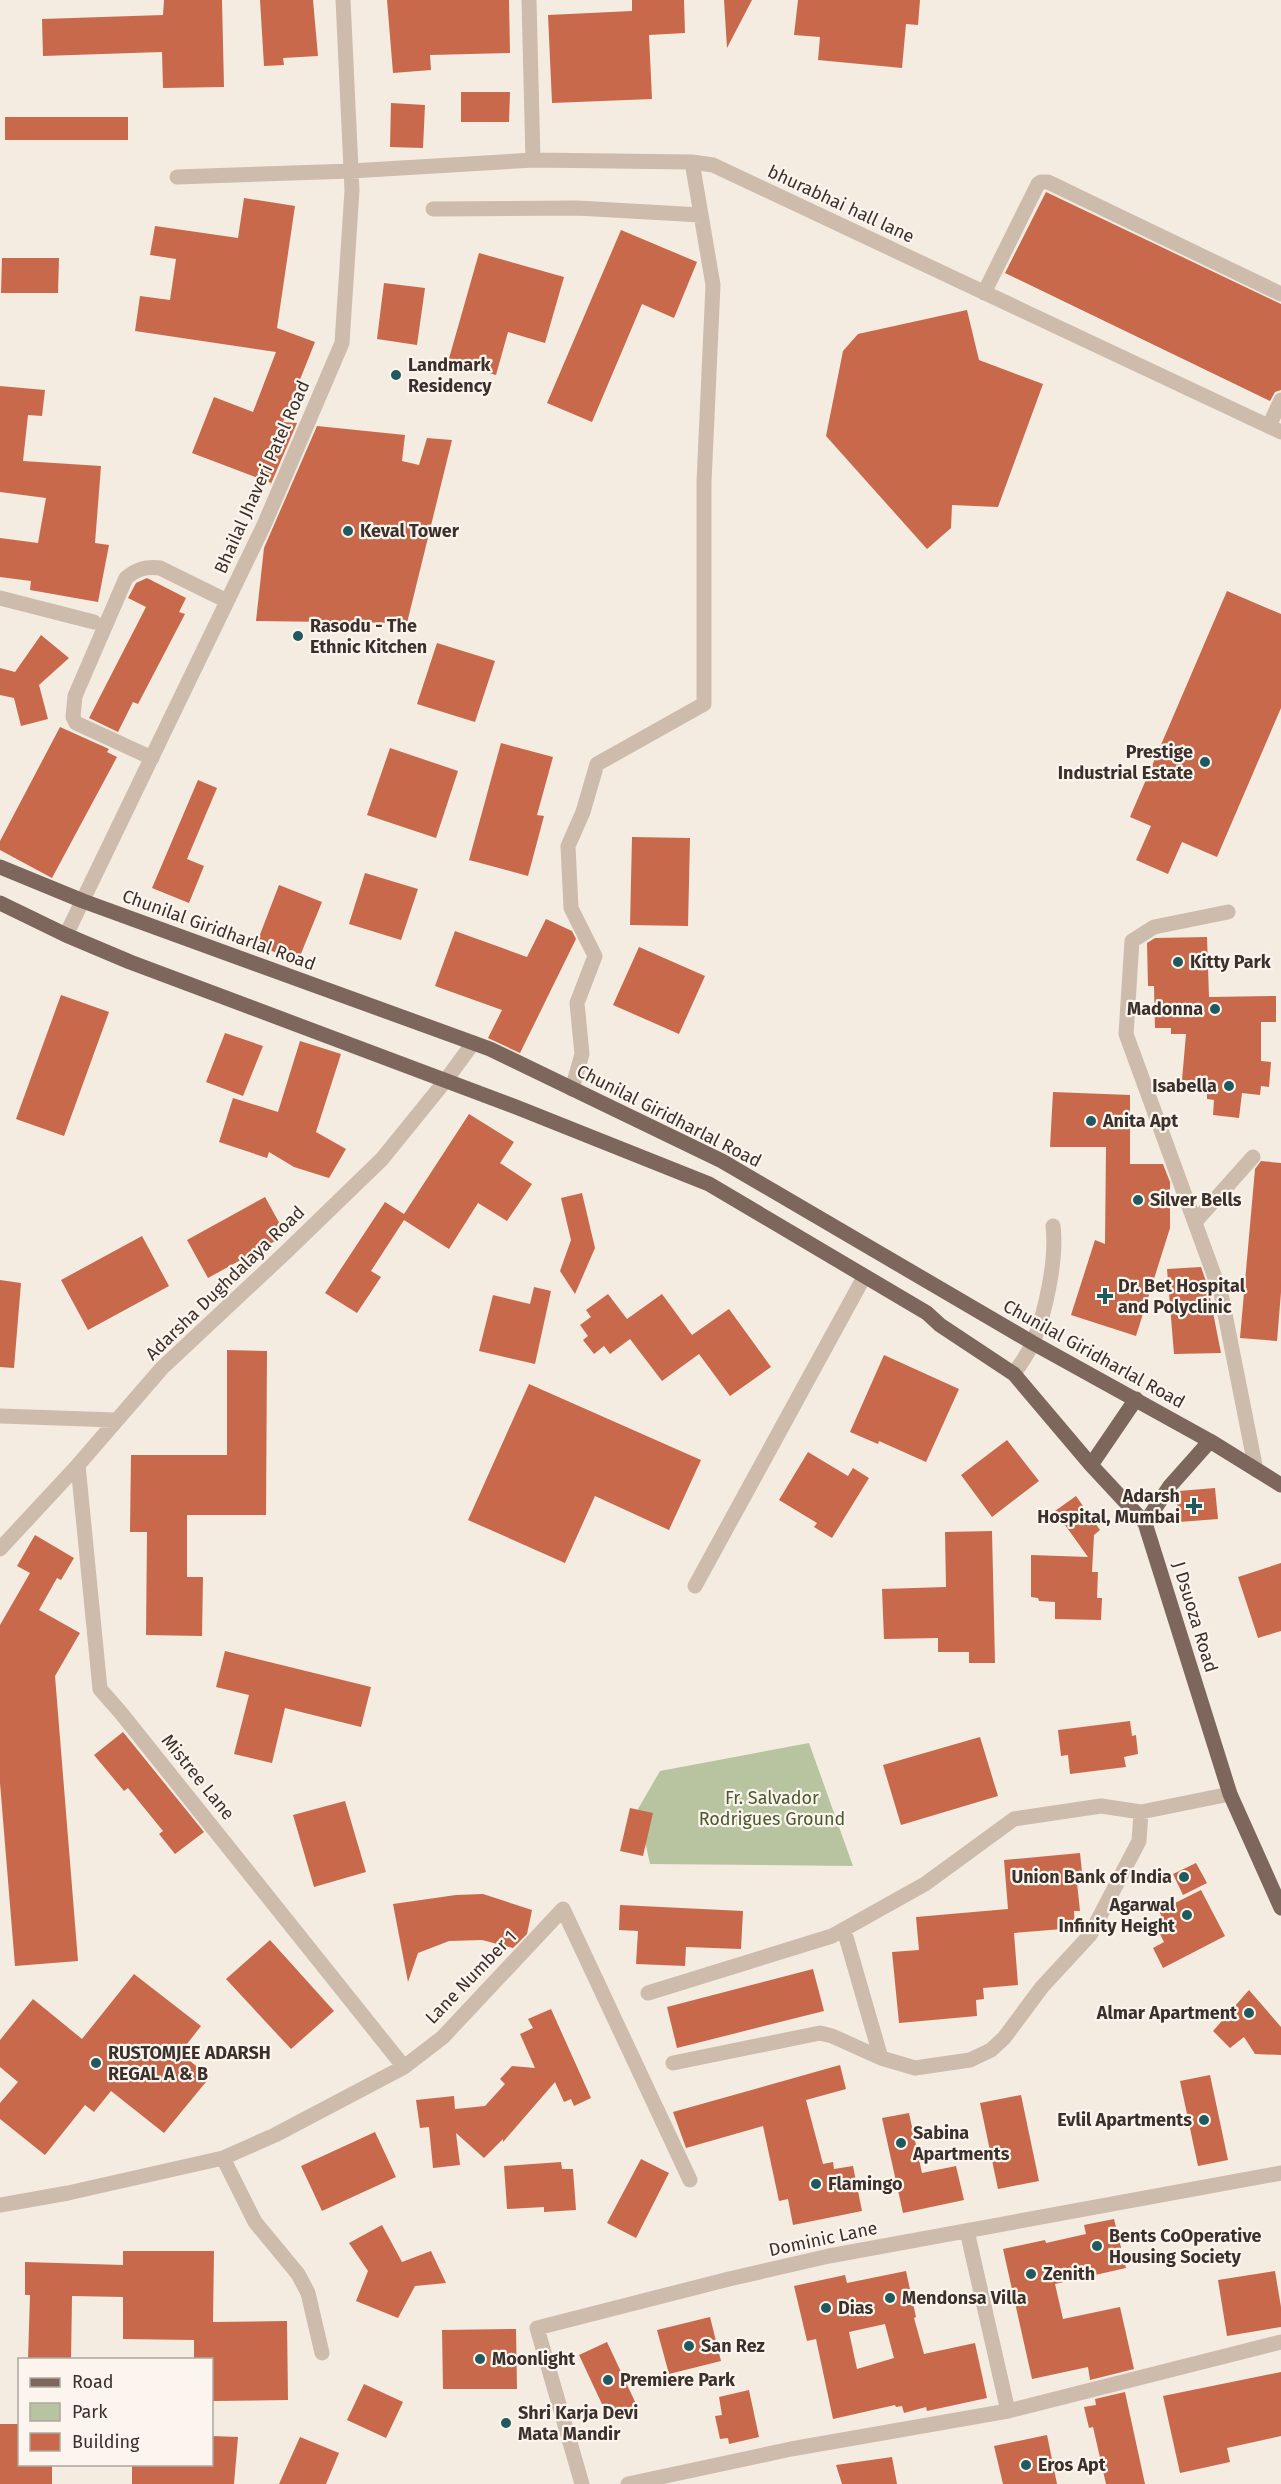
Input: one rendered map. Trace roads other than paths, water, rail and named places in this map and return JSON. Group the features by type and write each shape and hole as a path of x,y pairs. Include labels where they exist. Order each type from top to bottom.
{"main road":[{"name":"Chunilal Giridharlal Road","path":"0,867 83,901 474,1043 722,1161 1033,1343 1210,1441 1281,1485"},
{"path":"0,903 66,935 130,962 446,1080 709,1184 927,1313 940,1325 1014,1374"},
{"name":"J Dsuoza Road","path":"1014,1374 1091,1465 1145,1523 1230,1794 1281,1908"},
{"path":"1091,1465 1136,1399"},
{"path":"1145,1523 1170,1486 1210,1441"}],"street":[{"name":"Bhailal Jhaveri Patel Road","path":"66,935 264,525 342,342 352,190 343,0"},
{"path":"529,0 533,160"},
{"name":"bhurabhai hall lane","path":"177,177 351,171 533,160 692,162 713,165 1275,429"},
{"path":"572,1089 582,1054 577,1004 596,956 571,908 568,846 583,812 597,764 704,704 704,482 713,285 692,162"},
{"path":"984,293 1038,184 1048,182 1281,294"},
{"path":"433,209 577,208 701,215"},
{"path":"1275,429 1281,400"},
{"path":"152,758 76,723 73,717 75,696 126,578 134,571 148,567 160,568 227,602"},
{"path":"0,598 94,622"},
{"path":"1228,912 1154,927 1132,941 1126,1034 1221,1294 1256,1470"},
{"name":"Adarsha Dughdalaya Road","path":"0,1549 78,1465 162,1368 382,1159 474,1043"},
{"path":"1195,1222 1253,1157"},
{"path":"1014,1374 1033,1343 1052,1277 1055,1242 1053,1226"},
{"path":"695,1586 864,1277"},
{"path":"0,1416 115,1420"},
{"name":"Mistree Lane","path":"78,1465 100,1689 404,2067"},
{"path":"648,1993 832,1936 925,1884 1014,1819 1101,1806 1141,1812 1230,1794"},
{"path":"673,2063 820,2033 832,2036 880,2058 915,2068 970,2060 991,2050 1004,2038 1042,1987 1090,1935 1139,1840 1141,1812"},
{"name":"Lane Number 1","path":"0,2205 68,2193 223,2158 275,2135 404,2067 443,2037 563,1909 690,2180"},
{"path":"844,1930 880,2058"},
{"path":"223,2158 255,2222 298,2274 308,2293 322,2352"},
{"name":"Dominic Lane","path":"582,2484 537,2328 829,2256 1281,2173"},
{"path":"967,2231 1008,2411"},
{"path":"628,2484 791,2449 1008,2411 1281,2342"}],"place":[{"name":"Landmark Residency","path":"396,375"},
{"name":"Keval Tower","path":"348,531"},
{"name":"Rasodu - The Ethnic Kitchen","path":"298,636"},
{"name":"Prestige Industrial Estate","path":"1205,762"},
{"name":"Kitty Park","path":"1178,962"},
{"name":"Madonna","path":"1215,1009"},
{"name":"Isabella","path":"1229,1086"},
{"name":"Anita Apt","path":"1091,1121"},
{"name":"Silver Bells","path":"1138,1200"},
{"name":"Dr. Bet Hospital and Polyclinic","path":"1105,1296"},
{"name":"Adarsh Hospital, Mumbai","path":"1194,1506"},
{"name":"Union Bank of India","path":"1184,1877"},
{"name":"Agarwal Infinity Height","path":"1187,1915"},
{"name":"Almar Apartment","path":"1249,2013"},
{"name":"RUSTOMJEE ADARSH REGAL A & B","path":"96,2063"},
{"name":"Evlil Apartments","path":"1204,2120"},
{"name":"Sabina Apartments","path":"901,2143"},
{"name":"Flamingo","path":"816,2184"},
{"name":"Bents CoOperative Housing Society","path":"1097,2246"},
{"name":"Zenith","path":"1031,2274"},
{"name":"Mendonsa Villa","path":"890,2298"},
{"name":"Dias","path":"826,2308"},
{"name":"San Rez","path":"689,2346"},
{"name":"Moonlight","path":"480,2359"},
{"name":"Premiere Park","path":"608,2380"},
{"name":"Shri Karja Devi Mata Mandir","path":"506,2423"},
{"name":"Eros Apt","path":"1026,2465"}],"park label":[{"name":"Fr. Salvador Rodrigues Ground","path":"772,1808"}]}
